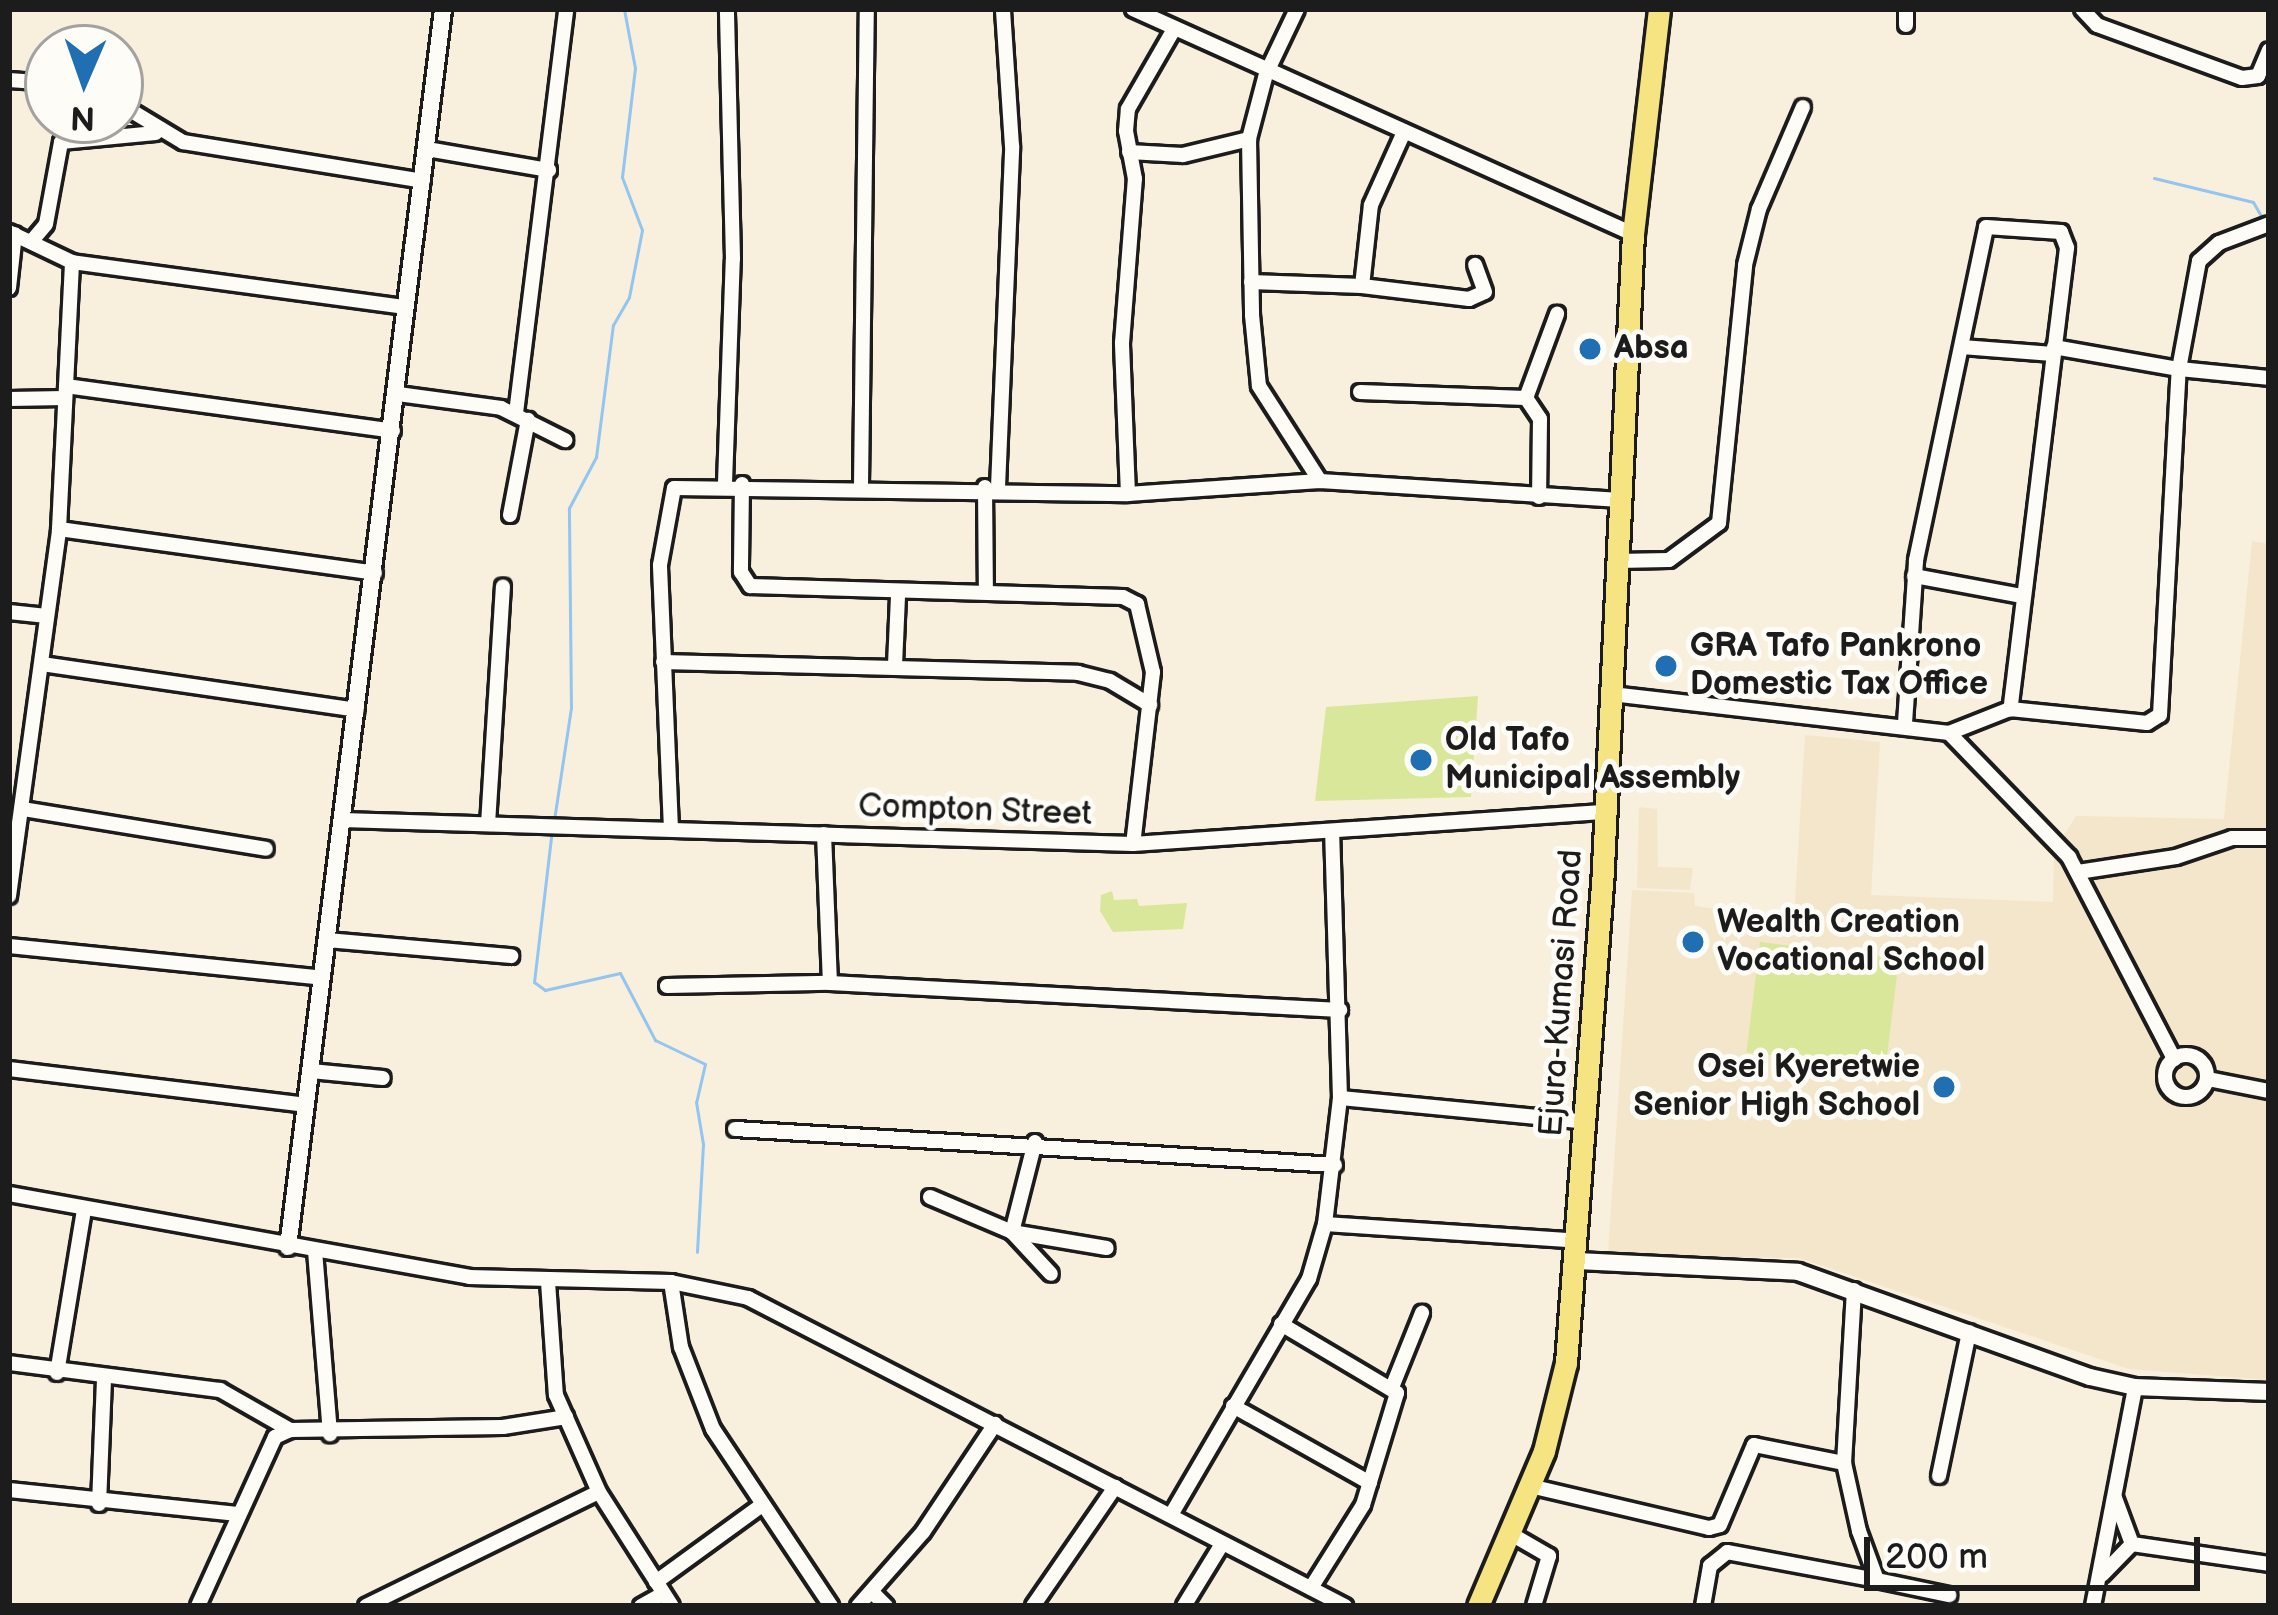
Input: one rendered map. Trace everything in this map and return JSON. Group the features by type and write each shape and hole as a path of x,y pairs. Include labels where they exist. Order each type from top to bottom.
{"main road":[{"name":"Ejura-Kumasi Road","path":"1478,1606 1530,1486 1559,1400 1578,1251 1606,812 1633,234 1659,9"}],"street":[{"path":"288,1246 443,9"},
{"path":"510,514 566,9"},
{"path":"727,9 733,483 741,572 750,586 898,595 986,592 1123,597 1138,604 1150,645 1150,705 1132,844"},
{"path":"861,485 867,9"},
{"path":"986,592 1012,146 1003,9"},
{"path":"1133,9 1266,74 1633,234"},
{"path":"1298,9 1266,74 1249,139 1251,282 1259,386 1320,481"},
{"path":"2082,9 2097,25 2242,78 2258,76 2269,50"},
{"path":"1128,494 1123,343 1136,179 1129,152 1128,109 1174,29"},
{"path":"1617,561 1670,560 1719,523 1745,265 1759,209 1803,107"},
{"path":"144,123 156,133"},
{"path":"31,242 46,224 61,142 156,133 423,181"},
{"path":"1362,286 1372,205 1403,134"},
{"path":"1129,152 1183,155 1249,139"},
{"path":"428,149 549,170"},
{"path":"1949,733 2010,709 2147,723 2160,715 2180,369 2199,261 2218,243 2269,224"},
{"path":"1905,723 1914,576 1986,227 2056,231 2066,239 2010,709"},
{"path":"9,288 12,233 72,262 406,307"},
{"path":"9,896 59,529 72,262"},
{"path":"1251,282 1362,286 1469,299 1485,292 1475,266"},
{"path":"1526,398 1556,314"},
{"path":"1962,347 2054,351 2269,378"},
{"path":"9,399 66,392 393,431"},
{"path":"1360,392 1526,398"},
{"path":"398,394 522,417 565,440"},
{"path":"1526,398 1540,418 1539,497"},
{"path":"671,829 663,662 666,504 674,488 733,483 1128,494 1320,481 1620,500"},
{"path":"59,529 375,572"},
{"path":"1914,576 2022,596"},
{"path":"488,824 503,586"},
{"path":"896,664 898,595"},
{"path":"9,612 47,616"},
{"path":"663,662 896,664 1078,674 1110,681 1150,705"},
{"path":"42,664 357,710"},
{"path":"1612,694 1905,723 1949,733 2008,787 2078,872 2174,1059"},
{"path":"23,808 266,849"},
{"name":"Compton Street","path":"342,820 1132,844 1606,812"},
{"path":"1171,1515 1309,1279 1325,1224 1340,1098 1332,833"},
{"path":"824,834 830,983"},
{"path":"2078,872 2176,857 2232,838 2269,838"},
{"path":"327,940 511,956"},
{"path":"9,946 322,978"},
{"path":"667,986 830,983 1340,1010"},
{"path":"2174,1059 2198,1058 2208,1079"},
{"path":"2174,1059 2165,1074 2175,1095 2199,1094 2208,1079"},
{"path":"9,1069 307,1105"},
{"path":"311,1071 383,1078"},
{"path":"2208,1079 2269,1091"},
{"path":"1340,1098 1587,1122"},
{"path":"735,1129 1035,1142 1335,1165"},
{"path":"1012,1232 1035,1142"},
{"path":"9,1194 315,1251 548,1282 671,1282 778,1310 1171,1515 1315,1596 1346,1606"},
{"path":"930,1197 1012,1232 1107,1248"},
{"path":"57,1373 84,1210"},
{"path":"1325,1224 1798,1272 2134,1387 2269,1393"},
{"path":"1012,1232 1051,1274"},
{"path":"315,1251 329,1434"},
{"path":"548,1282 548,1348 566,1417 599,1492 664,1594"},
{"path":"671,1282 699,1398 762,1505 831,1606"},
{"path":"1854,1290 1844,1463 1877,1580"},
{"path":"1315,1596 1352,1530 1370,1483 1393,1385 1422,1313"},
{"path":"1281,1324 1393,1385"},
{"path":"1939,1476 1969,1332"},
{"path":"9,1363 104,1381 220,1390 290,1430 329,1434 566,1417"},
{"path":"99,1504 104,1381"},
{"path":"2093,1606 2134,1387"},
{"path":"1233,1406 1370,1483"},
{"path":"858,1606 995,1424"},
{"path":"198,1606 262,1453 290,1430"},
{"path":"1703,1606 1720,1525 1754,1445 1844,1463"},
{"path":"1034,1606 1115,1486"},
{"path":"1530,1486 1720,1525"},
{"path":"9,1491 99,1504 238,1514"},
{"path":"366,1606 386,1602 599,1492"},
{"path":"2115,1495 2132,1544"},
{"path":"641,1606 664,1594 762,1505"},
{"path":"1511,1534 1549,1556 1534,1606"},
{"path":"1184,1606 1222,1544"},
{"path":"2132,1544 2269,1564"},
{"path":"2099,1578 2132,1544"},
{"path":"1715,1555 1949,1594"},
{"path":"872,1592 886,1606"}],"shaded area":[{"name":"Osei Kyeretwie Senior High School","path":"2252,541 2269,544 2269,1380 2129,1369 1799,1258 1608,1255 1632,890 1694,893 1695,906 1794,919 1805,735 1880,742 1871,895 2053,902 2054,851 2076,816 2224,819"},
{"path":"1639,807 1657,809 1658,867 1693,868 1690,890 1637,888"}],"green space":[{"path":"1478,696 1471,797 1315,801 1326,707"},
{"path":"1112,891 1114,900 1137,899 1139,906 1187,903 1183,929 1113,932 1100,911 1101,895"},
{"path":"1760,942 1899,959 1885,1069 1746,1052"}],"waterway":[{"path":"554,820 571,708 569,508 596,457 613,325 629,297 642,230 622,177 635,68 624,9"},
{"path":"2154,178 2253,202 2264,221"},
{"path":"552,829 534,982 545,990 620,973 655,1040 705,1064 696,1102 703,1144 697,1252"}],"place":[{"name":"Absa","path":"1590,349"},
{"name":"GRA Tafo Pankrono Domestic Tax Office","path":"1666,666"},
{"name":"Old Tafo Municipal Assembly","path":"1421,760"},
{"name":"Wealth Creation Vocational School","path":"1693,942"},
{"name":"Osei Kyeretwie Senior High School","path":"1944,1087"}]}
